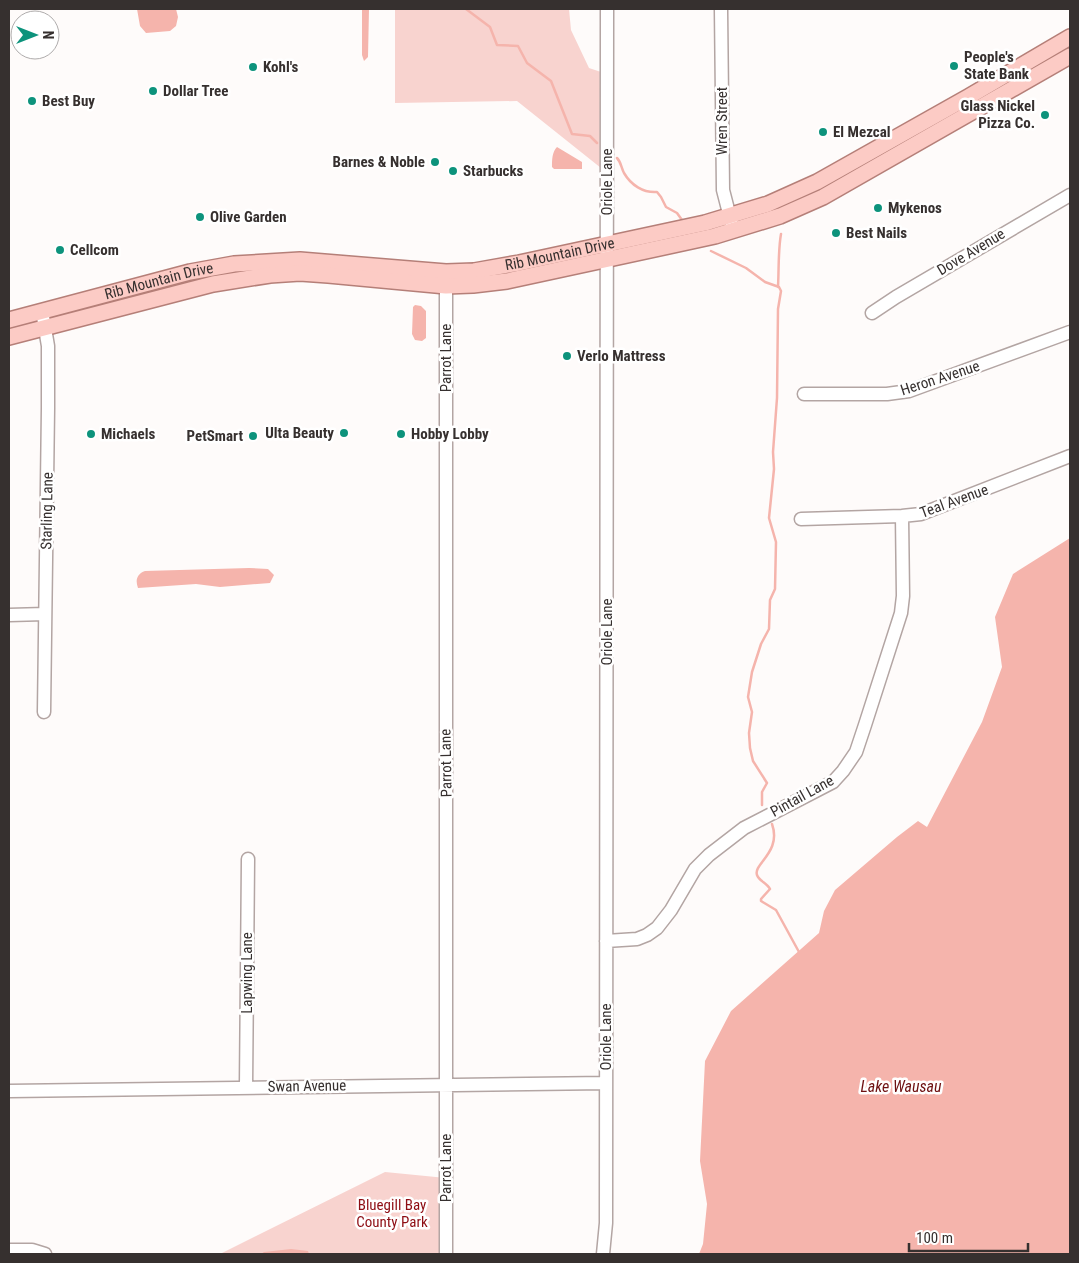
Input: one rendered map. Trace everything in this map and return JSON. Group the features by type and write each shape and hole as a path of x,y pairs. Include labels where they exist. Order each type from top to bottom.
{"main road":[{"name":"Rib Mountain Drive","path":"9,320 196,271 243,263 300,260 446,279 473,285 502,282 692,242 824,178 1070,37"},
{"name":"Rib Mountain Drive","path":"9,337 221,282 300,273 446,279 673,231 731,224 788,214 823,197 1070,56"},
{"path":"1037,74 1070,70"}],"street":[{"name":"Oriole Lane","path":"603,1254 606,1223 607,9"},
{"name":"Wren Street","path":"722,9 723,190 731,224"},
{"name":"Dove Avenue","path":"872,312 1070,195"},
{"name":"Parrot Lane","path":"446,279 446,1254"},
{"name":"Starling Lane","path":"42,311 48,346 44,712"},
{"name":"Heron Avenue","path":"804,394 887,394 909,391 1070,332"},
{"name":"Teal Avenue","path":"802,518 921,514 1070,456"},
{"name":"Pintail Lane","path":"606,941 637,938 647,935 657,928 671,910 695,868 709,855 744,828 832,782 850,761 866,725 901,613 903,596 902,516"},
{"path":"9,615 45,614"},
{"name":"Lapwing Lane","path":"246,1087 248,859"},
{"name":"Swan Avenue","path":"9,1090 606,1083"},
{"path":"9,1250 32,1250 45,1254"}],"green space":[{"path":"395,9 569,9 571,30 589,68 604,73 601,168 517,101 395,103"},
{"name":"Bluegill Bay County Park","path":"385,1172 446,1178 446,1254 220,1254"}],"water":[{"path":"137,9 176,9 178,17 176,26 170,31 146,33 140,26"},
{"path":"362,9 369,9 368,57 364,61 362,55"},
{"path":"557,147 582,162 582,169 554,169 552,167 553,156"},
{"path":"415,305 421,306 426,311 426,338 422,341 415,340 412,334 413,307"},
{"name":"Lake Wausau","path":"1070,538 1070,1254 699,1254 703,1244 707,1204 700,1161 705,1061 731,1011 819,933 824,911 835,890 918,821 927,827 982,722 1002,667 995,617 1013,574"},
{"path":"268,569 274,575 270,583 220,587 196,584 138,588 137,582 138,576 145,571"},
{"path":"291,1249 308,1251 309,1254 261,1254 264,1252"}],"waterway":[{"path":"466,9 490,27 497,45 518,46 527,63 551,81 572,134 590,136 597,143"},
{"path":"617,158 630,181 642,190 657,192 666,207 677,213 682,220"},
{"path":"778,287 781,234"},
{"path":"711,251 746,268 765,282 779,287 781,291 778,309 774,469 769,518 776,542 775,589 770,600 769,629 761,644 752,672 748,697 752,712 749,733 750,748 753,761 767,783 762,792 762,805"},
{"path":"772,824 774,834 771,850 757,871 758,877 770,889 761,901 776,910 799,952"}],"place":[{"name":"People's State Bank","path":"954,66"},
{"name":"Kohl's","path":"253,67"},
{"name":"Dollar Tree","path":"153,91"},
{"name":"Best Buy","path":"32,101"},
{"name":"Glass Nickel Pizza Co.","path":"1045,115"},
{"name":"El Mezcal","path":"823,132"},
{"name":"Barnes & Noble","path":"435,162"},
{"name":"Starbucks","path":"453,171"},
{"name":"Mykenos","path":"878,208"},
{"name":"Olive Garden","path":"200,217"},
{"name":"Best Nails","path":"836,233"},
{"name":"Cellcom","path":"60,250"},
{"name":"Verlo Mattress","path":"567,356"},
{"name":"Ulta Beauty","path":"344,433"},
{"name":"Michaels","path":"91,434"},
{"name":"Hobby Lobby","path":"401,434"},
{"name":"PetSmart","path":"253,436"}]}
